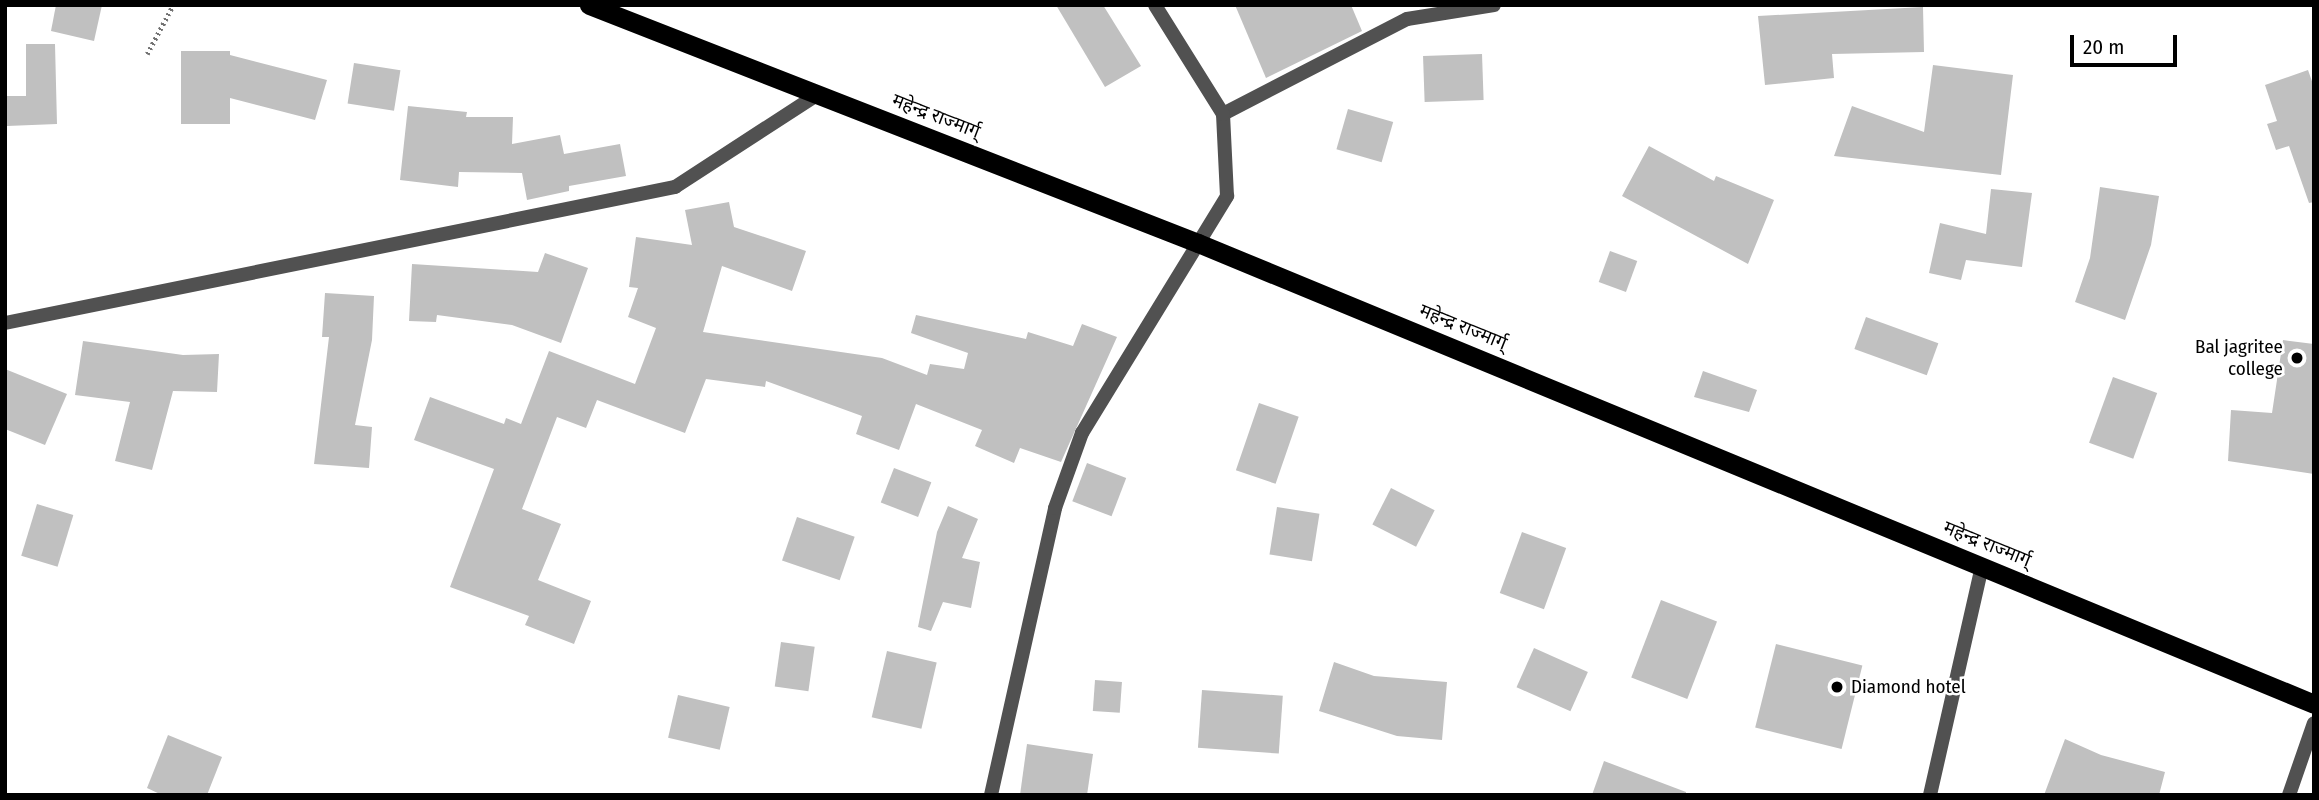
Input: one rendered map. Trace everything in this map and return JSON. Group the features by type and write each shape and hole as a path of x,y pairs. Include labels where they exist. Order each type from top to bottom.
{"highway":[{"name":"महेन्द्र राज्मार्ग्","path":"589,5 1198,243 2314,704"}],"street":[{"path":"991,795 1055,508 1082,433 1227,196 1223,114 1155,5"},
{"path":"1223,114 1407,19 1494,5"},
{"path":"5,323 675,187 818,94"},
{"path":"1930,795 1982,566"},
{"path":"2289,795 2314,723"}],"path":[{"path":"147,54 173,5"}],"building":[{"path":"56,5 102,5 94,41 51,31"},
{"path":"1056,5 1103,5 1141,66 1105,87"},
{"path":"1235,5 1351,5 1362,31 1266,78"},
{"path":"1923,7 1924,52 1832,54 1834,78 1765,85 1758,16"},
{"path":"26,44 55,44 57,124 7,126 7,96 26,96"},
{"path":"181,51 230,51 230,55 327,80 315,120 230,98 230,124 181,124"},
{"path":"1482,54 1484,100 1425,102 1423,56"},
{"path":"354,63 400,70 394,111 348,103"},
{"path":"1933,65 2013,75 2001,175 1834,156 1852,106 1924,132"},
{"path":"2308,70 2314,87 2314,202 2309,203 2289,146 2276,150 2267,124 2277,121 2265,85"},
{"path":"408,106 467,112 466,117 513,117 512,144 560,135 564,154 620,144 626,176 569,186 569,191 527,200 522,173 459,172 458,187 400,180"},
{"path":"1348,109 1393,122 1382,162 1336,149"},
{"path":"1649,146 1714,181 1716,176 1774,200 1748,264 1622,196"},
{"path":"2100,187 2159,196 2151,245 2125,320 2075,302 2090,258"},
{"path":"1991,189 2032,193 2022,267 1966,260 1961,280 1929,273 1940,223 1986,234"},
{"path":"729,202 734,227 806,251 792,291 722,266 703,332 882,358 927,375 930,364 964,369 968,353 911,333 916,315 1026,339 1028,332 1073,346 1082,324 1117,337 1061,462 1020,448 1014,463 975,446 982,430 916,404 899,450 856,434 862,416 766,381 765,387 706,379 685,433 597,400 586,428 557,417 522,509 561,524 538,580 591,601 574,644 525,625 529,616 450,587 494,469 414,440 430,397 504,424 506,418 521,424 549,351 635,384 656,328 628,317 638,288 629,287 636,237 692,245 685,210"},
{"path":"1610,251 1637,261 1626,292 1599,282"},
{"path":"545,253 588,268 561,343 512,325 437,315 436,322 409,321 412,264 538,272"},
{"path":"325,293 374,296 372,340 355,425 372,427 369,468 314,464 329,337 322,337"},
{"path":"1866,317 1938,343 1927,375 1854,349"},
{"path":"2283,340 2314,344 2314,474 2228,461 2231,410 2272,413"},
{"path":"83,341 183,355 219,354 217,392 173,391 152,470 115,461 130,402 75,395"},
{"path":"5,369 67,394 45,445 5,429"},
{"path":"1703,371 1757,390 1749,412 1694,397"},
{"path":"2113,377 2157,393 2133,459 2089,443"},
{"path":"1259,403 1299,417 1276,484 1236,470"},
{"path":"1087,463 1126,478 1112,516 1072,501"},
{"path":"894,468 931,482 918,517 881,503"},
{"path":"1391,488 1435,510 1416,547 1372,525"},
{"path":"37,504 73,515 58,567 21,556"},
{"path":"948,506 978,519 962,558 980,562 971,608 943,602 931,631 918,627 937,532"},
{"path":"1277,507 1319,514 1312,561 1269,554"},
{"path":"797,517 855,537 840,580 782,560"},
{"path":"1522,532 1566,548 1544,609 1500,593"},
{"path":"1661,600 1717,622 1687,699 1631,677"},
{"path":"781,642 815,647 808,691 775,687"},
{"path":"1776,644 1862,666 1842,749 1755,727"},
{"path":"1534,648 1588,672 1570,711 1517,687"},
{"path":"887,651 937,662 921,729 872,717"},
{"path":"1334,662 1374,676 1447,682 1442,740 1397,736 1319,711"},
{"path":"1095,680 1122,682 1120,713 1093,711"},
{"path":"1202,690 1283,696 1279,754 1198,748"},
{"path":"678,695 730,707 720,750 668,738"},
{"path":"168,735 222,757 207,795 162,795 147,788"},
{"path":"2065,739 2101,755 2165,772 2159,795 2044,795"},
{"path":"1027,744 1093,754 1087,795 1020,795"},
{"path":"1604,761 1686,792 1686,795 1592,795"}],"place":[{"name":"Bal jagritee college","path":"2297,358"},
{"name":"Diamond hotel","path":"1837,687"}]}
